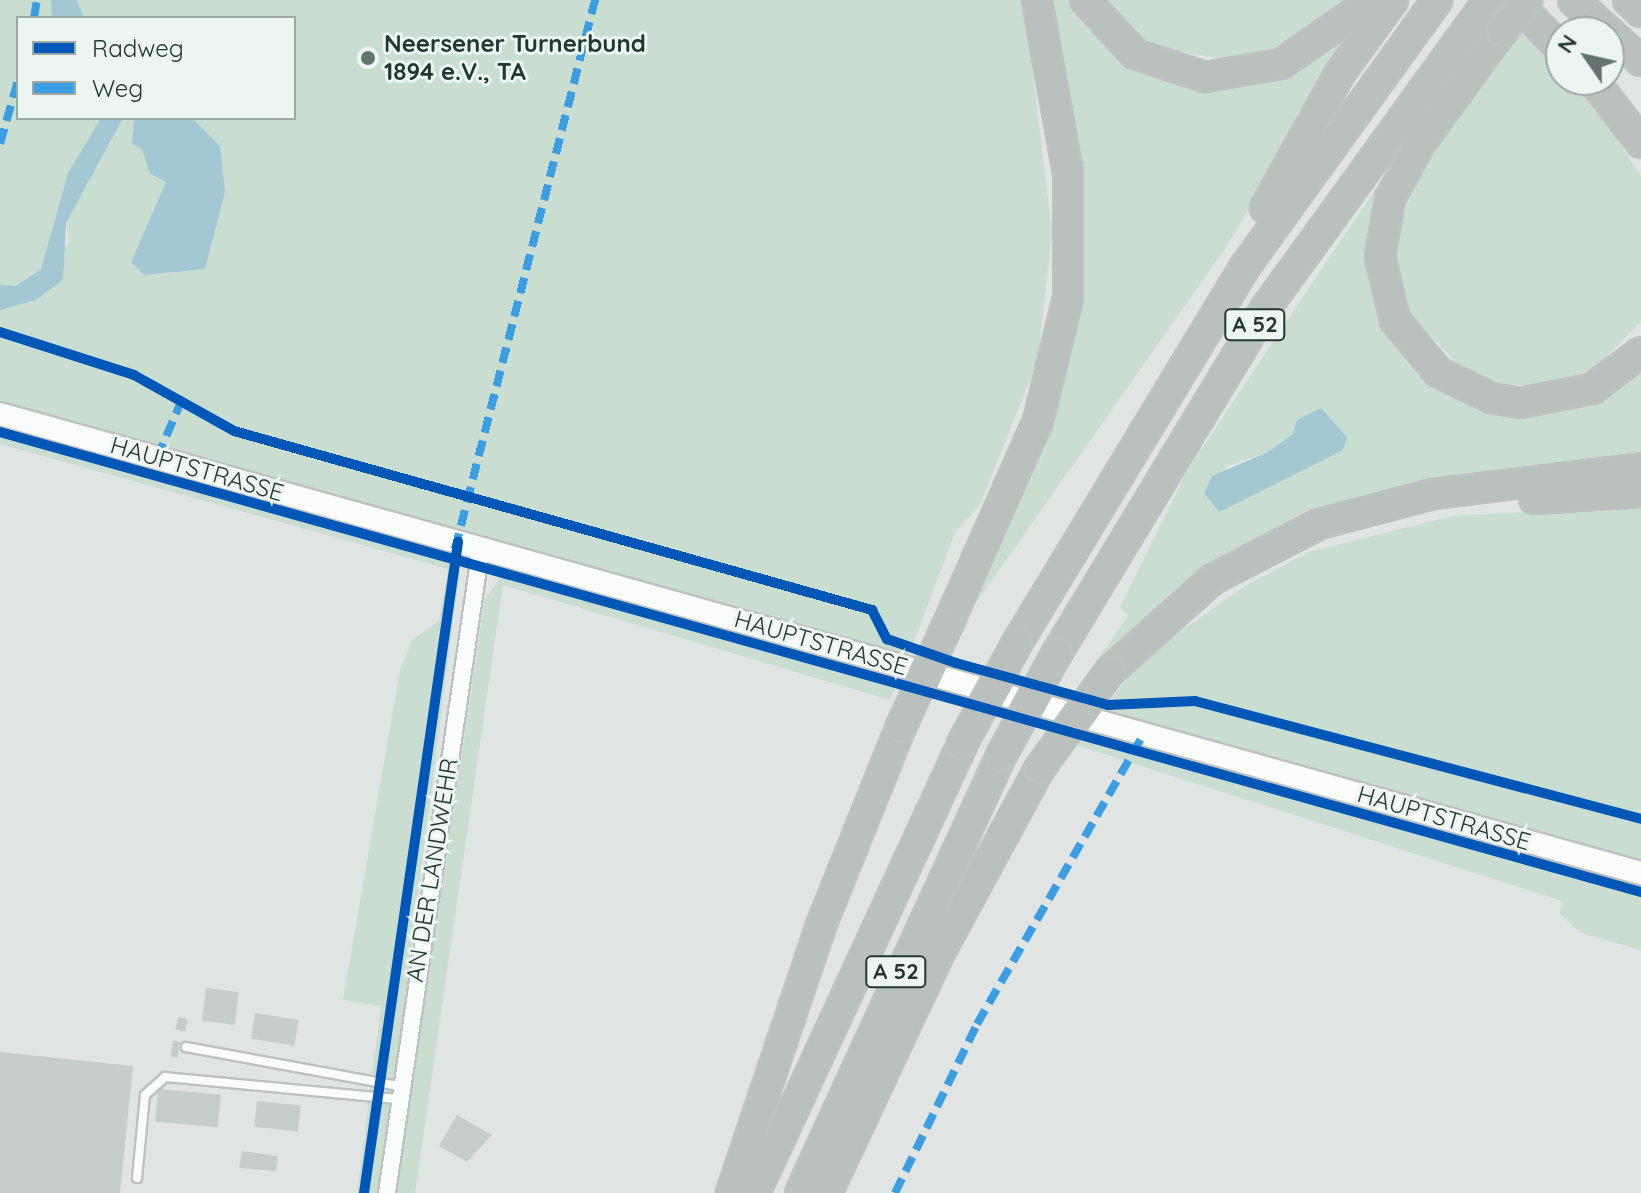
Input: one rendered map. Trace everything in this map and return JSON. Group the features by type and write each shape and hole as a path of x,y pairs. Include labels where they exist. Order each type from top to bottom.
{"highway":[{"path":"731,1193 820,928 901,727 1038,421 1068,298 1068,173 1037,0"},
{"path":"1085,0 1135,54 1205,77 1281,64 1373,0"},
{"path":"1215,313 1232,258 1340,73 1393,0"},
{"name":"A 52","path":"755,1193 962,744 1017,643 1215,313 1437,0"},
{"path":"1514,0 1545,29"},
{"path":"1527,0 1419,145 1390,199 1380,257 1395,320 1438,372 1491,398 1520,403 1592,389 1641,352"},
{"path":"1573,0 1591,16"},
{"path":"1628,0 1641,12"},
{"name":"A 52","path":"800,1193 1001,756 1057,653 1268,305 1484,7"},
{"path":"1625,46 1641,61"},
{"path":"1625,92 1641,106"},
{"path":"1605,96 1641,143"},
{"path":"827,1193 927,977 1040,768 1110,671 1213,579 1281,540 1354,513 1433,494 1641,468"},
{"path":"1354,513 1641,492"}],"street":[{"name":"HAUPTSTRASSE","path":"0,414 1641,873"},
{"name":"AN DER LANDWEHR","path":"387,1193 399,1092 481,548"}],"lane":[{"path":"186,1047 399,1092"},
{"path":"137,1178 145,1095 165,1077 399,1092"}],"green space":[{"path":"0,0 51,0 52,16 16,16 16,120 100,120 68,173 41,269 16,286 0,285"},
{"path":"77,0 1024,0 1052,232 1038,360 980,505 955,533 907,660 0,406 0,310 69,242 66,223 122,120 134,120 132,144 142,149 150,174 166,182 131,262 220,146 194,120 296,120 296,16 83,16"},
{"path":"1049,0 1076,0 1143,71 1183,85 1233,86 1282,74 1361,20 1227,246 976,603 1046,446 1082,298 1080,164"},
{"path":"1106,0 1348,0 1271,50 1230,60 1156,48 1129,30"},
{"path":"1522,32 1545,53 1545,96 1589,96 1641,176 1641,322 1590,373 1542,387 1500,384 1457,364 1411,314 1397,272 1397,231 1423,168"},
{"path":"1408,140 1383,188 1387,325 1397,345 1418,367 1494,410 1641,364 1641,456 1430,483 1316,512 1223,557 1096,662 1128,616 1120,607 1188,469","holes":["1297,420 1343,450 1254,491 1224,467 1266,453 1294,434"]},
{"path":"0,428 461,559 380,1193 357,1193 381,1006 343,1000 400,670 412,640 439,621 448,569 0,444"},
{"path":"1641,506 1641,950 1581,933 1560,914 1562,901 1076,745 1143,658 1248,584 1309,552 1452,516"},
{"path":"505,571 898,681 890,700 503,585 415,1193 396,1193 485,599"}],"water":[{"path":"51,0 77,0 83,16 52,16"},
{"path":"100,120 122,120 66,223 63,280 36,300 0,310 0,285 16,286 41,269 68,173"},
{"path":"134,120 194,120 220,146 225,192 205,269 144,275 131,262 166,182 150,174 142,149 132,144"},
{"path":"1321,408 1347,437 1343,450 1219,512 1204,493 1212,476 1266,453 1293,434 1297,420"}],"building":[{"path":"206,988 239,992 235,1025 202,1021"},
{"path":"255,1013 298,1020 294,1046 251,1039"},
{"path":"178,1017 188,1019 185,1032 176,1030"},
{"path":"173,1041 180,1042 178,1058 171,1057"},
{"path":"0,1052 133,1066 120,1193 0,1193"},
{"path":"158,1089 221,1094 218,1127 155,1122"},
{"path":"257,1101 301,1106 298,1131 254,1127"},
{"path":"457,1115 492,1135 467,1162 439,1146"},
{"path":"242,1151 278,1156 276,1171 239,1168"}],"marked path":[{"path":"34,16 37,0"},
{"path":"455,549 595,0"},
{"path":"0,144 16,87"},
{"path":"157,458 180,404"},
{"path":"895,1193 977,1024 1144,734"}],"cycle path":[{"path":"0,332 134,375 234,431 872,610 887,639 956,663 1108,705 1195,701 1641,819"},
{"path":"0,432 1641,892"},
{"path":"364,1193 458,542"}],"place":[{"name":"Neersener Turnerbund 1894 e.V., TA","path":"368,58"}]}
